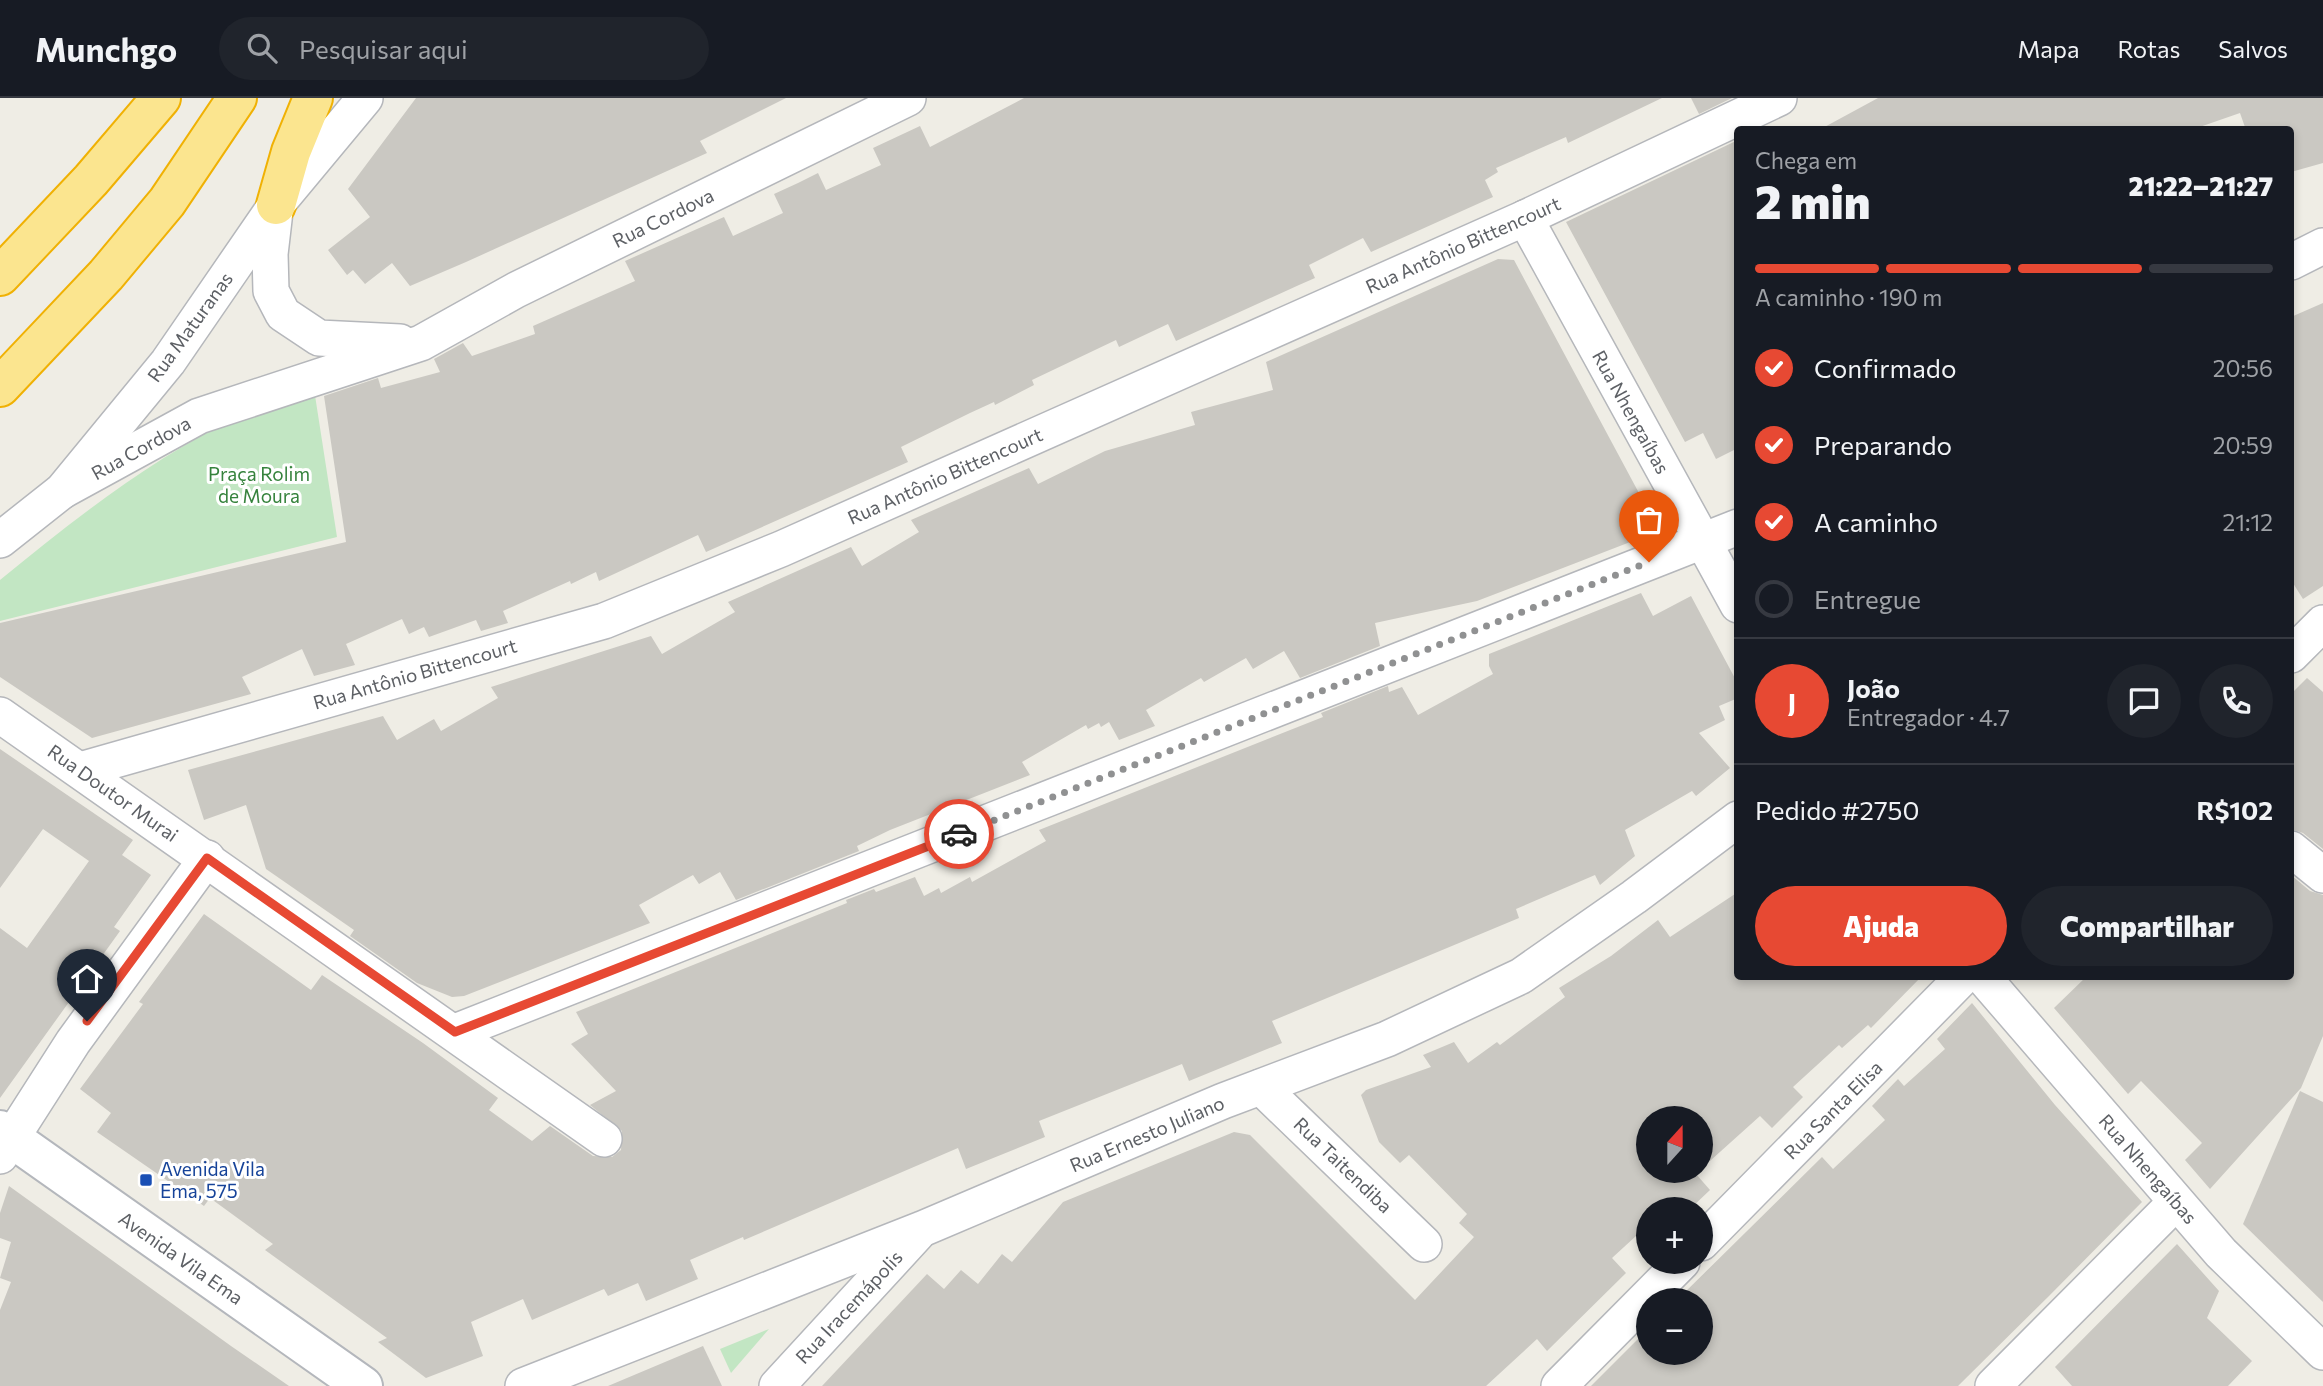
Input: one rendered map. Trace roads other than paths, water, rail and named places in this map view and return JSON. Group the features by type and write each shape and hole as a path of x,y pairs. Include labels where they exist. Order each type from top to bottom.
{"highway":[{"path":"0,276 91,180 162,98"},
{"path":"0,387 106,275 167,202 237,98"},
{"path":"276,205 291,152 313,98"}],"main road":[{"name":"Avenida Vila Ema","path":"3,1141 353,1383"}],"street":[{"name":"Rua Maturanas","path":"0,540 62,491 168,362 276,205 365,98"},
{"name":"Rua Cordova","path":"62,491 199,416 421,343 516,290 908,98"},
{"name":"Rua Antônio Bittencourt","path":"80,770 604,621 781,550 1525,218 1779,98"},
{"path":"276,205 270,254 271,291 283,314 319,338 421,343"},
{"name":"Rua Nhengaíbas","path":"1525,218 1734,598"},
{"path":"2294,260 2323,246"},
{"path":"455,1032 1734,529"},
{"path":"2294,652 2323,623"},
{"name":"Rua Doutor Murai","path":"0,715 604,1139"},
{"name":"Rua Ernesto Juliano","path":"523,1386 922,1229 1261,1087 1387,1039 1521,976 1645,889 1734,822"},
{"path":"2294,851 2323,875"},
{"path":"3,1141 207,858"},
{"name":"Rua Santa Elisa","path":"1713,1230 1960,980"},
{"name":"Rua Nhengaíbas","path":"1985,980 2221,1253 2323,1352"},
{"name":"Rua Taitendiba","path":"1261,1087 1424,1244"},
{"path":"1993,1386 2176,1202"},
{"name":"Rua Iracemápolis","path":"777,1386 922,1229"},
{"path":"1559,1386 1670,1274"}],"place":[{"name":"Avenida Vila Ema, 575","path":"146,1180"}],"park label":[{"name":"Praça Rolim de Moura","path":"259,485"}]}
